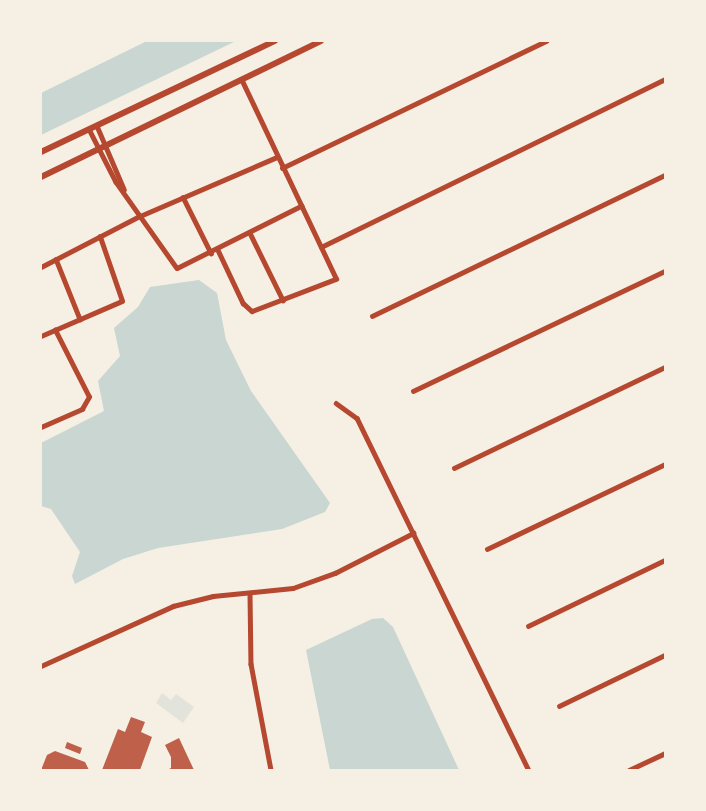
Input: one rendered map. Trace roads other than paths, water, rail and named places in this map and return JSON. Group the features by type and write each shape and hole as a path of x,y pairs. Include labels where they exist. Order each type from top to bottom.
{"main road":[{"path":"41,152 274,41"},
{"path":"41,177 321,41"}],"street":[{"path":"282,168 546,41"},
{"path":"218,250 243,303 252,311 336,279 241,79"},
{"path":"321,246 665,79"},
{"path":"97,126 124,189"},
{"path":"90,129 99,150 173,266 184,267 301,206"},
{"path":"41,267 140,216 277,157"},
{"path":"372,316 665,175"},
{"path":"183,197 211,253"},
{"path":"250,233 284,300"},
{"path":"41,336 122,301 100,237"},
{"path":"56,259 80,319"},
{"path":"413,391 665,271"},
{"path":"41,427 82,409 89,397 55,330"},
{"path":"454,468 665,367"},
{"path":"336,403 357,418 529,770"},
{"path":"487,549 665,464"},
{"path":"41,666 173,606 293,588 335,573 413,533"},
{"path":"528,626 665,560"},
{"path":"250,594 251,664 271,770"},
{"path":"559,706 665,655"},
{"path":"629,770 665,752"}]}
